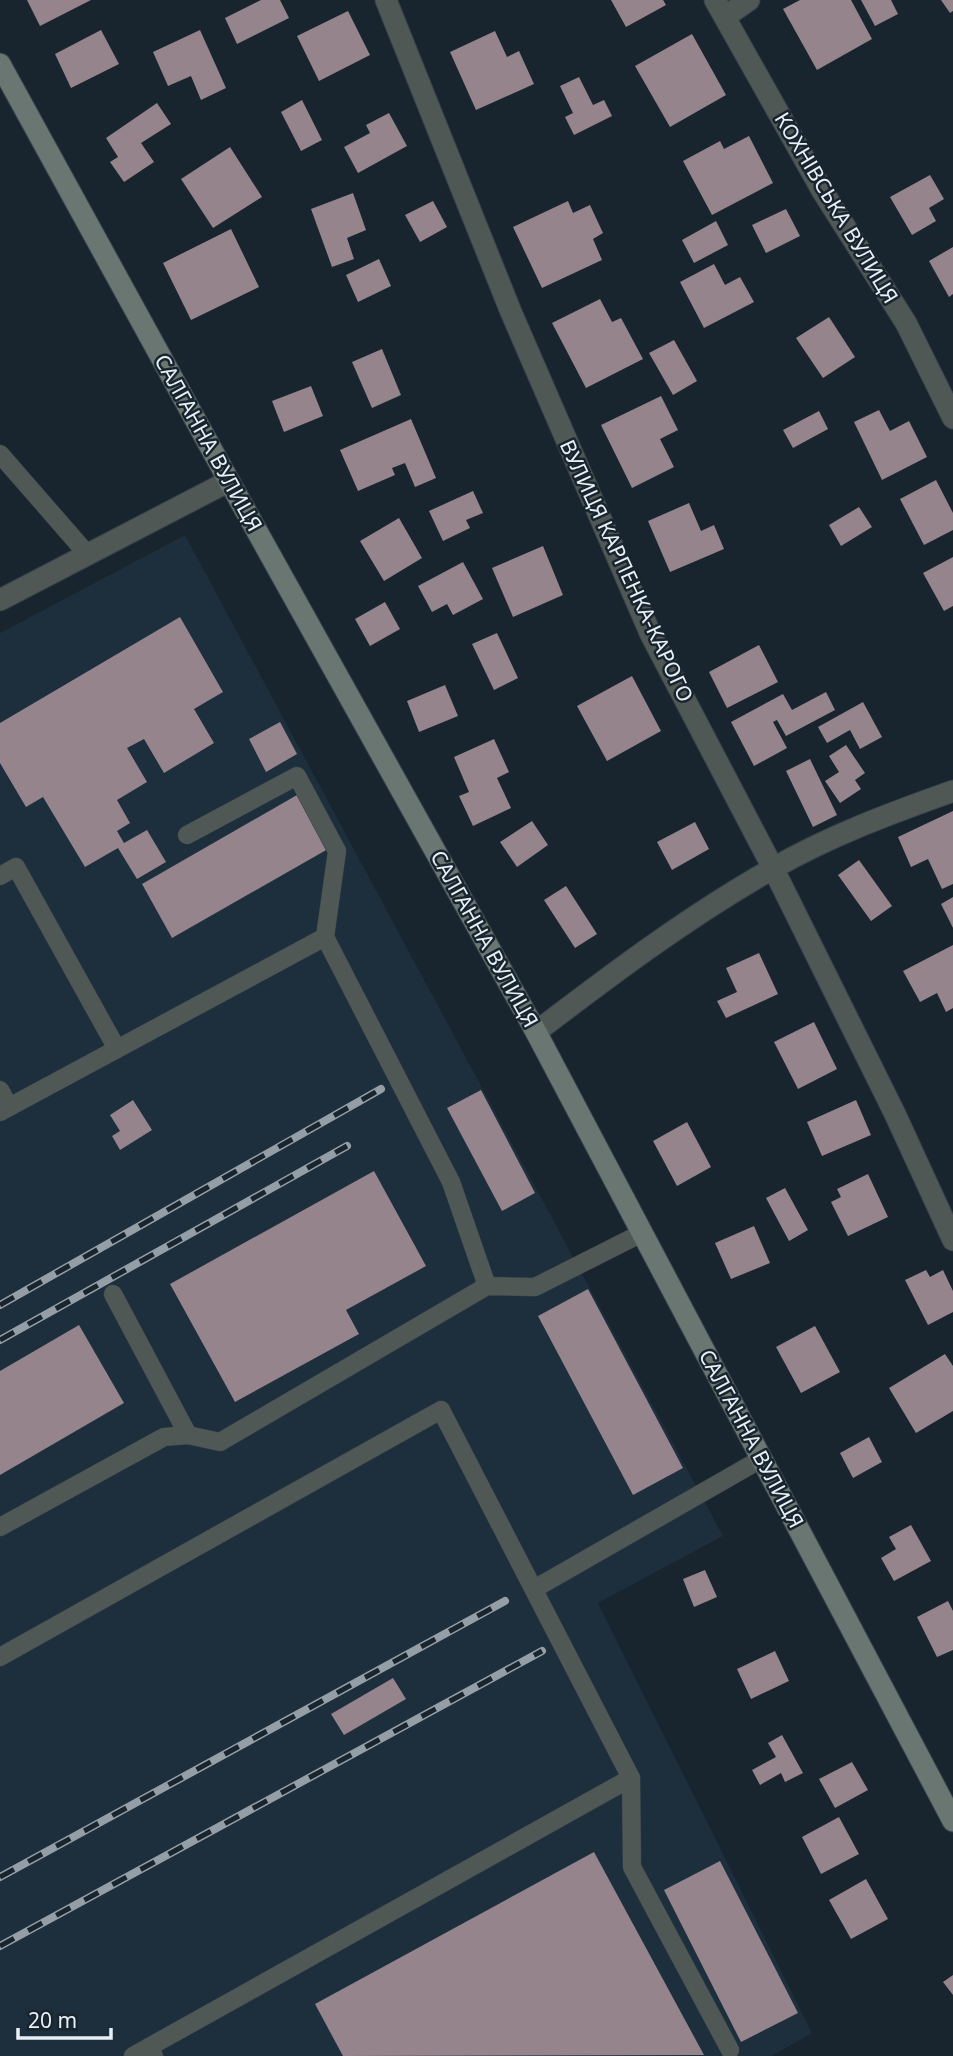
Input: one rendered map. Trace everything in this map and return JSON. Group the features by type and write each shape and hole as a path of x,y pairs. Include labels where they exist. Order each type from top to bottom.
{"street":[{"name":"ВУЛИЦЯ КАРПЕНКА-КАРОГО","path":"386,0 511,312 651,635 773,868 895,1114 953,1240"},
{"path":"720,9 749,0"},
{"name":"КОХНІВСЬКА ВУЛИЦЯ","path":"720,9 823,192 906,323 953,418"},
{"name":"САЛГАННА ВУЛИЦЯ","path":"0,64 536,1032 953,1821"},
{"path":"0,600 229,481"},
{"path":"536,1032 647,948 773,868 872,820 953,790"}],"lane":[{"path":"0,454 88,555"},
{"path":"187,835 297,776 337,851 325,937 451,1182 487,1286"},
{"path":"0,876 16,867 117,1049"},
{"path":"0,1090 4,1110 325,937"},
{"path":"0,1527 164,1437 188,1435 220,1441 487,1286 535,1287 642,1233"},
{"path":"113,1294 188,1435"},
{"path":"0,1657 440,1410 631,1778 632,1867 730,2050"},
{"path":"534,1589 761,1459"},
{"path":"133,2056 152,2051 631,1778"}],"shaded area":[{"path":"185,535 723,1536 598,1603 812,2033 772,2056 0,2056 0,633"}],"building":[{"path":"27,0 91,0 40,26"},
{"path":"261,0 280,0 289,18 237,44 225,18"},
{"path":"611,0 663,0 666,5 626,27"},
{"path":"800,0 851,0 872,39 817,70 783,9"},
{"path":"861,0 891,0 898,14 875,26"},
{"path":"941,0 953,0 953,11 950,13"},
{"path":"348,11 370,55 319,81 297,36"},
{"path":"101,30 119,64 71,88 55,54"},
{"path":"200,30 226,88 201,100 191,76 168,86 153,52"},
{"path":"495,31 507,57 519,51 534,84 476,110 450,52"},
{"path":"692,34 726,95 670,127 635,66"},
{"path":"579,77 593,105 604,100 612,116 574,135 565,117 573,113 560,86"},
{"path":"302,100 322,140 301,151 281,112"},
{"path":"157,103 171,124 141,143 154,162 124,182 110,162 118,157 106,138"},
{"path":"389,113 407,146 358,173 344,147 370,133 366,125"},
{"path":"749,136 773,183 712,215 683,161 720,141 724,149"},
{"path":"230,147 262,197 213,228 181,179"},
{"path":"930,175 944,199 929,208 936,221 912,235 890,197"},
{"path":"353,193 366,230 347,238 354,259 332,267 311,209"},
{"path":"433,201 447,227 420,242 405,215"},
{"path":"568,201 573,213 590,205 603,233 593,239 602,260 542,288 513,227"},
{"path":"786,209 800,236 766,253 752,225"},
{"path":"716,221 728,245 694,263 682,240"},
{"path":"231,229 259,287 191,320 163,263"},
{"path":"953,247 953,294 949,297 929,261"},
{"path":"379,259 391,286 358,302 346,275"},
{"path":"714,264 725,285 740,277 754,302 704,328 680,282"},
{"path":"600,299 612,322 621,318 643,359 586,388 552,323"},
{"path":"829,317 855,357 823,378 796,338"},
{"path":"674,340 697,381 673,395 649,353"},
{"path":"382,349 401,395 372,408 352,362"},
{"path":"311,386 323,416 284,432 272,401"},
{"path":"661,396 678,430 660,439 674,467 632,488 601,425"},
{"path":"879,410 890,431 909,421 927,457 882,480 854,422"},
{"path":"819,411 828,429 793,448 783,430"},
{"path":"411,419 436,478 415,487 405,463 392,468 395,475 358,491 340,450"},
{"path":"936,480 953,513 953,530 924,545 900,499"},
{"path":"473,491 483,513 466,520 470,528 443,541 429,511"},
{"path":"689,503 701,531 714,525 724,549 670,572 648,521"},
{"path":"859,507 872,527 841,546 829,525"},
{"path":"399,518 422,558 384,581 360,541"},
{"path":"543,546 563,595 513,617 492,568"},
{"path":"953,557 953,606 944,611 923,573"},
{"path":"463,562 483,599 453,615 447,604 432,612 418,586"},
{"path":"385,602 400,629 370,646 355,619"},
{"path":"180,617 223,692 194,709 214,743 164,773 144,739 127,748 147,782 117,800 130,823 117,831 124,843 147,830 166,862 137,879 118,848 85,867 43,797 26,807 0,763 0,723"},
{"path":"497,633 518,678 494,690 472,644"},
{"path":"759,645 778,682 727,708 709,672"},
{"path":"632,676 661,731 607,761 577,706"},
{"path":"445,685 458,716 419,732 407,701"},
{"path":"826,692 835,710 786,736 777,720 773,722 787,748 754,766 731,722 783,694 792,710"},
{"path":"863,702 882,737 860,749 850,730 827,743 818,727"},
{"path":"280,722 297,754 266,772 249,739"},
{"path":"494,739 509,772 497,778 511,808 473,826 459,796 469,792 454,757"},
{"path":"846,745 865,773 855,780 861,789 840,803 825,781 839,772 829,756"},
{"path":"810,759 837,815 813,827 786,771"},
{"path":"297,795 328,849 172,938 142,884"},
{"path":"953,811 953,884 942,889 928,859 911,867 898,837"},
{"path":"532,821 548,845 517,867 500,842"},
{"path":"695,822 709,849 672,870 657,842"},
{"path":"859,860 892,906 871,921 838,875"},
{"path":"566,886 597,934 575,948 544,900"},
{"path":"953,897 953,928 941,904"},
{"path":"953,945 953,1008 946,1012 937,993 920,1002 903,971"},
{"path":"759,953 778,994 726,1018 717,1001 737,992 726,968"},
{"path":"814,1022 837,1069 798,1089 774,1042"},
{"path":"481,1090 535,1193 502,1211 447,1108"},
{"path":"133,1100 152,1130 120,1150 112,1136 120,1131 110,1115"},
{"path":"856,1100 871,1135 822,1156 807,1122"},
{"path":"687,1122 711,1167 677,1186 653,1141"},
{"path":"374,1171 426,1266 346,1310 359,1334 235,1402 170,1284"},
{"path":"868,1174 888,1217 848,1236 831,1202 841,1197 837,1189"},
{"path":"785,1188 808,1230 789,1241 766,1198"},
{"path":"754,1226 770,1263 731,1279 715,1243"},
{"path":"926,1270 930,1277 943,1270 953,1291 953,1312 928,1325 905,1280"},
{"path":"588,1289 683,1468 633,1495 538,1316"},
{"path":"79,1325 124,1403 0,1475 0,1371"},
{"path":"815,1326 840,1372 801,1393 776,1347"},
{"path":"945,1354 953,1366 953,1411 916,1433 889,1388"},
{"path":"869,1437 882,1462 853,1478 840,1453"},
{"path":"911,1525 931,1561 894,1581 881,1558 896,1549 889,1537"},
{"path":"705,1570 717,1597 694,1607 683,1579"},
{"path":"948,1601 953,1611 953,1650 937,1657 917,1617"},
{"path":"775,1651 789,1681 751,1699 737,1669"},
{"path":"393,1678 406,1699 344,1735 331,1714"},
{"path":"782,1735 803,1773 785,1782 781,1773 760,1785 752,1770 776,1757 768,1743"},
{"path":"852,1762 868,1790 835,1808 819,1779"},
{"path":"839,1817 859,1854 821,1874 802,1837"},
{"path":"594,1852 704,2055 343,2056 315,2004"},
{"path":"720,1861 798,2013 741,2042 664,1890"},
{"path":"866,1879 888,1919 851,1939 829,1900"},
{"path":"953,1975 953,1995 943,1982"}],"railway":[{"path":"0,1305 381,1089"},
{"path":"0,1340 347,1146"},
{"path":"0,1877 505,1601"},
{"path":"0,1946 542,1651"}]}
